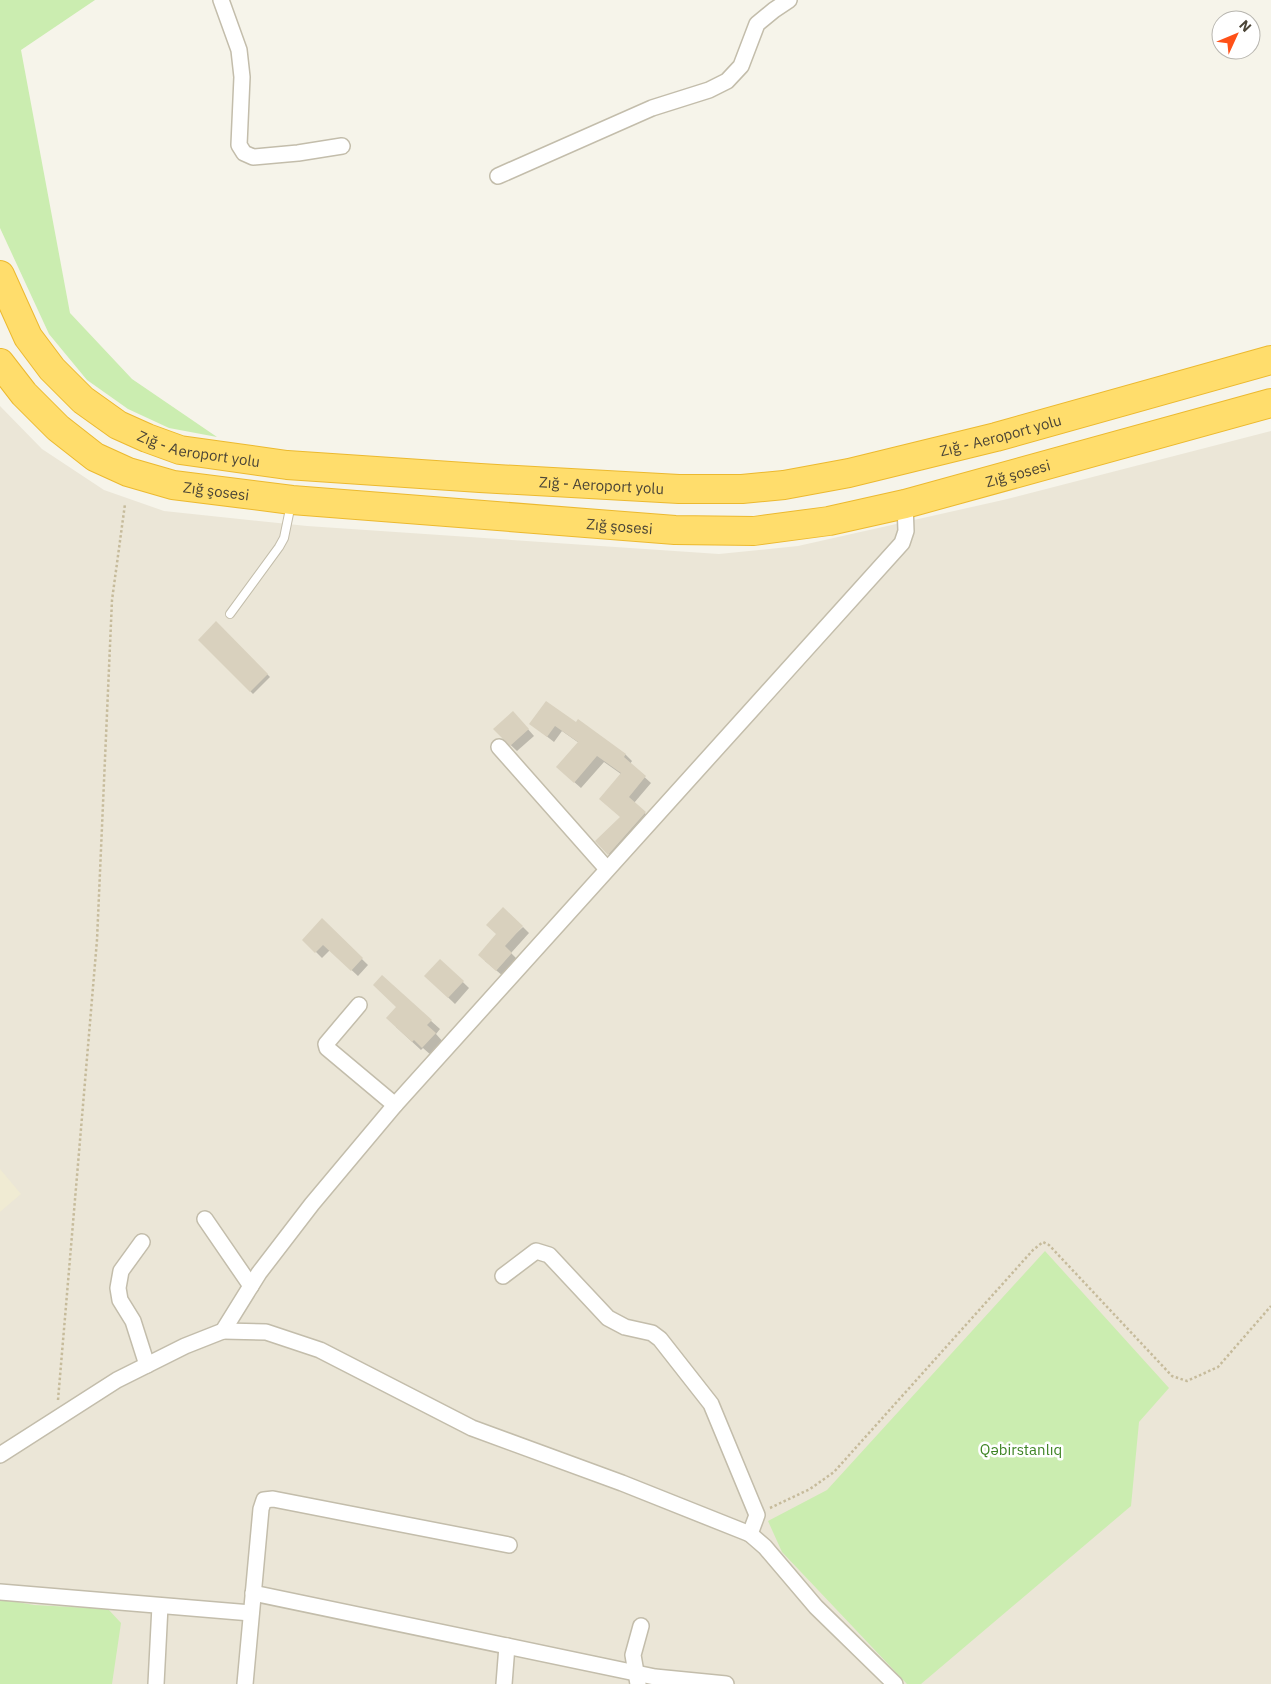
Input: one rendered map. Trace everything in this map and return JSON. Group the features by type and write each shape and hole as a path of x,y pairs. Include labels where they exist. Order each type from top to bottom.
{"highway":[{"name":"Zığ - Aeroport yolu","path":"0,275 28,337 52,370 83,400 118,425 180,450 287,465 679,489 742,489 849,473 996,437 1271,360"},
{"name":"Zığ şosesi","path":"0,362 24,394 58,428 95,456 128,472 173,485 292,500 675,530 744,531 829,521 905,504 1271,404"}],"street":[{"path":"221,0 239,50 242,77 239,145 244,153 253,157 298,153 342,146"},
{"path":"498,176 652,108 709,90 727,81 741,66 757,24 789,0"},
{"path":"223,1331 251,1286 312,1204 395,1105 902,543 906,531 905,504"},
{"path":"499,747 607,869"},
{"path":"360,1005 326,1044 327,1048 395,1105"},
{"path":"205,1219 251,1286"},
{"path":"142,1242 121,1271 118,1288 120,1300 133,1321 147,1365"},
{"path":"504,1276 536,1251 548,1255 608,1318 625,1327 652,1333 660,1339 711,1404 757,1515 750,1534"},
{"path":"0,1454 117,1380 185,1346 223,1331 266,1332 320,1350 472,1428 622,1483 750,1534 766,1546 816,1607 896,1684"},
{"path":"244,1684 261,1510 264,1500 273,1499 510,1545"},
{"path":"0,1592 251,1613"},
{"path":"253,1593 507,1646 637,1678 655,1677 726,1684"},
{"path":"156,1684 160,1606"},
{"path":"637,1678 633,1655 641,1626"},
{"path":"504,1684 507,1646"}],"lane":[{"path":"230,614 284,538 292,500"}],"path":[{"path":"57,1418 97,940 112,600 125,504"},
{"path":"757,1515 810,1489 834,1472 1033,1250 1043,1242 1049,1245 1172,1376 1187,1381 1218,1367 1271,1306"}],"shaded area":[{"path":"0,406 42,449 104,490 164,511 307,526 719,554 798,546 1003,500 1271,431 1271,1684 0,1684"},
{"path":"0,1169 21,1194 0,1212"}],"green space":[{"path":"0,0 95,0 21,50 70,313 132,379 217,437 169,428 128,409 87,380 49,334 0,228"},
{"name":"Qəbirstanlıq","path":"1045,1251 1169,1388 1139,1422 1131,1506 921,1684 907,1684 782,1552 768,1521 827,1490"},
{"path":"0,1599 34,1605 108,1609 121,1623 112,1684 0,1684"}],"building":[{"path":"216,621 268,674 250,692 198,640"},
{"path":"546,701 576,722 578,719 626,754 624,757 646,776 629,797 646,812 608,855 595,841 620,817 599,799 621,773 597,756 574,783 556,767 578,742 555,726 547,737 529,724"},
{"path":"513,711 529,729 510,746 493,729"},
{"path":"503,907 523,926 505,946 512,953 496,971 478,955 496,934 486,925"},
{"path":"322,918 363,958 351,971 323,945 315,953 302,940"},
{"path":"440,959 464,981 448,998 424,976"},
{"path":"382,975 432,1020 427,1025 436,1033 422,1048 414,1040 412,1042 386,1018 396,1007 373,985"}]}
